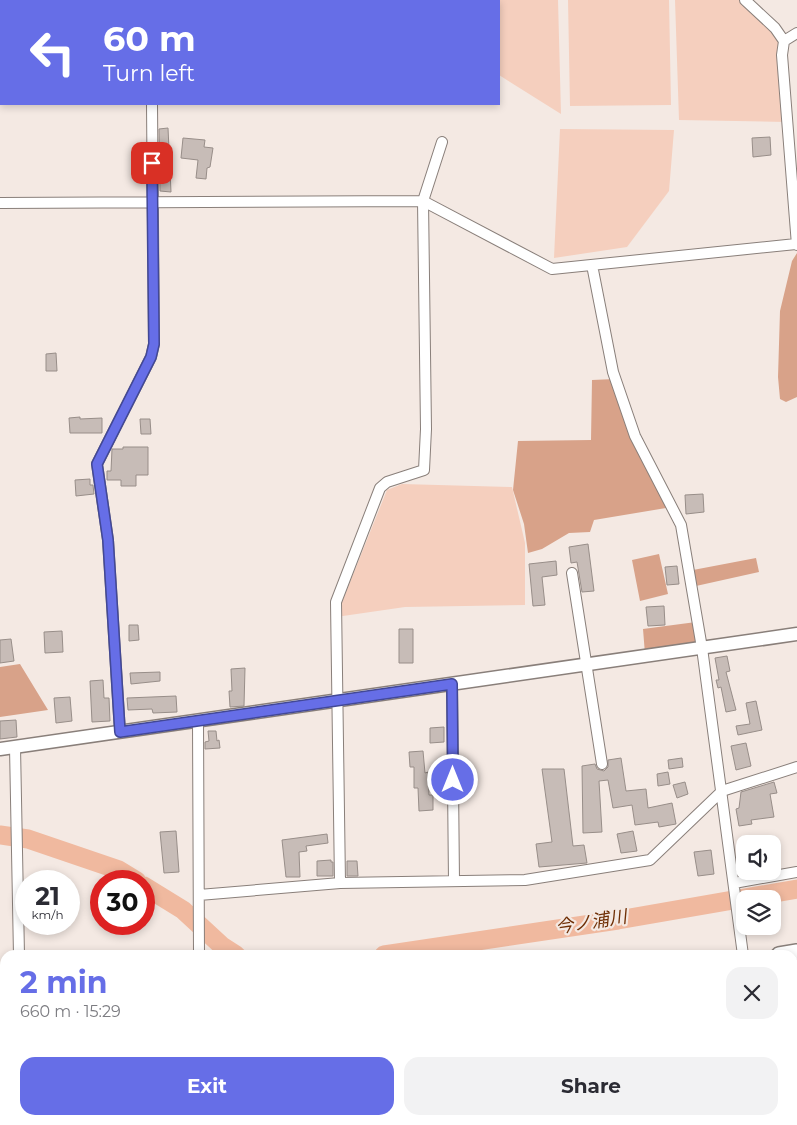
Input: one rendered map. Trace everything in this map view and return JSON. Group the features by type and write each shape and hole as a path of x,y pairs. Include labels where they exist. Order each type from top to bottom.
{"street":[{"path":"0,203 423,201 552,269 797,244 782,55 784,41 775,28 745,0"},
{"path":"784,41 797,33"},
{"path":"120,732 108,540 97,464 151,357 154,344 152,105"},
{"path":"340,883 336,602 380,488 387,482 424,470 426,419 423,201 442,142"},
{"path":"592,265 613,372 635,436 681,525 702,648 742,950"},
{"path":"572,574 602,764"},
{"path":"0,749 337,702 797,634"},
{"path":"452,684 454,881"},
{"path":"198,721 199,950"},
{"path":"15,747 19,950"},
{"path":"199,895 340,883 525,880 650,860 722,791 797,767"},
{"path":"734,884 797,872"}],"shaded area":[{"path":"500,0 558,0 561,114 500,76"},
{"path":"568,0 669,0 671,105 570,106"},
{"path":"675,0 745,0 784,41 787,122 679,120"},
{"path":"560,129 674,130 669,191 627,247 554,258"},
{"path":"797,253 797,397 786,402 780,399 778,377 780,311 792,261"},
{"path":"615,379 650,469 672,507 594,520 590,532 569,533 542,549 528,553 524,524 513,490 518,441 591,440 592,380"},
{"path":"402,484 512,487 525,543 525,605 405,607 336,617 387,490"},
{"path":"659,554 668,594 640,601 632,560"},
{"path":"756,558 759,572 696,586 693,570"},
{"path":"696,622 700,646 645,654 643,629"},
{"path":"20,664 48,710 0,717 0,667"}],"building":[{"path":"168,128 171,192 160,191 159,129"},
{"path":"770,137 771,155 753,157 752,138"},
{"path":"183,138 205,140 204,147 213,148 206,179 196,178 198,160 181,158"},
{"path":"56,353 57,371 46,371 46,354"},
{"path":"80,417 80,419 102,418 102,433 70,433 69,418"},
{"path":"140,419 150,419 151,434 141,434"},
{"path":"123,447 148,447 148,475 136,475 136,486 121,486 121,480 107,480 107,471 111,471 112,449 123,449"},
{"path":"90,479 90,485 93,485 94,494 76,496 75,480"},
{"path":"703,494 704,512 686,514 685,495"},
{"path":"588,544 594,591 582,592 577,562 571,563 569,547"},
{"path":"556,561 557,575 542,577 545,605 533,606 529,564"},
{"path":"677,566 679,584 667,585 665,567"},
{"path":"664,606 665,625 648,626 646,607"},
{"path":"129,625 138,625 139,640 129,641"},
{"path":"399,629 413,629 413,663 399,663"},
{"path":"62,631 63,652 45,653 44,632"},
{"path":"11,639 14,661 0,663 0,640"},
{"path":"727,656 730,671 726,672 736,710 726,712 721,687 718,688 716,680 719,680 715,658"},
{"path":"245,668 244,706 230,707 229,691 232,691 231,669"},
{"path":"160,672 160,681 131,684 130,673"},
{"path":"103,680 104,698 109,698 110,721 92,722 90,681"},
{"path":"176,696 177,712 153,713 152,709 128,710 127,698"},
{"path":"70,697 72,721 56,723 54,698"},
{"path":"756,701 762,730 738,735 736,726 750,724 746,703"},
{"path":"16,720 17,737 0,739 0,721"},
{"path":"444,727 444,742 430,743 430,728"},
{"path":"208,731 216,731 220,748 205,749 205,742 209,741"},
{"path":"746,743 751,766 736,770 731,746"},
{"path":"423,751 425,773 428,772 429,795 433,795 433,810 419,811 418,788 414,788 414,767 410,767 409,752"},
{"path":"621,758 626,791 646,789 648,808 672,803 676,824 659,827 658,822 635,825 632,805 613,808 608,780 599,781 602,832 583,833 582,766 595,764 597,769 604,771 608,767 608,760"},
{"path":"682,758 683,767 669,769 668,760"},
{"path":"542,769 564,769 573,846 584,845 587,863 539,867 536,844 552,842"},
{"path":"668,772 670,784 658,786 657,774"},
{"path":"685,782 688,794 677,798 673,785"},
{"path":"774,782 777,793 770,794 774,817 751,820 752,824 739,826 736,809 739,808 741,792"},
{"path":"176,831 179,872 164,873 160,832"},
{"path":"633,831 637,851 621,853 617,834"},
{"path":"327,834 328,843 306,846 307,851 299,852 300,877 286,877 282,840"},
{"path":"711,850 714,874 698,876 694,852"},
{"path":"331,860 333,862 333,876 317,876 317,861"},
{"path":"347,861 357,861 358,876 347,876"}],"waterway":[{"name":"今ノ浦川","path":"0,835 28,839 119,870"},
{"name":"今ノ浦川","path":"417,950 618,920 797,889"},
{"name":"今ノ浦川","path":"155,893 183,910 228,950"}],"route":[{"path":"152,163 154,344 151,357 97,464 108,540 120,732 452,684 453,780"}]}
